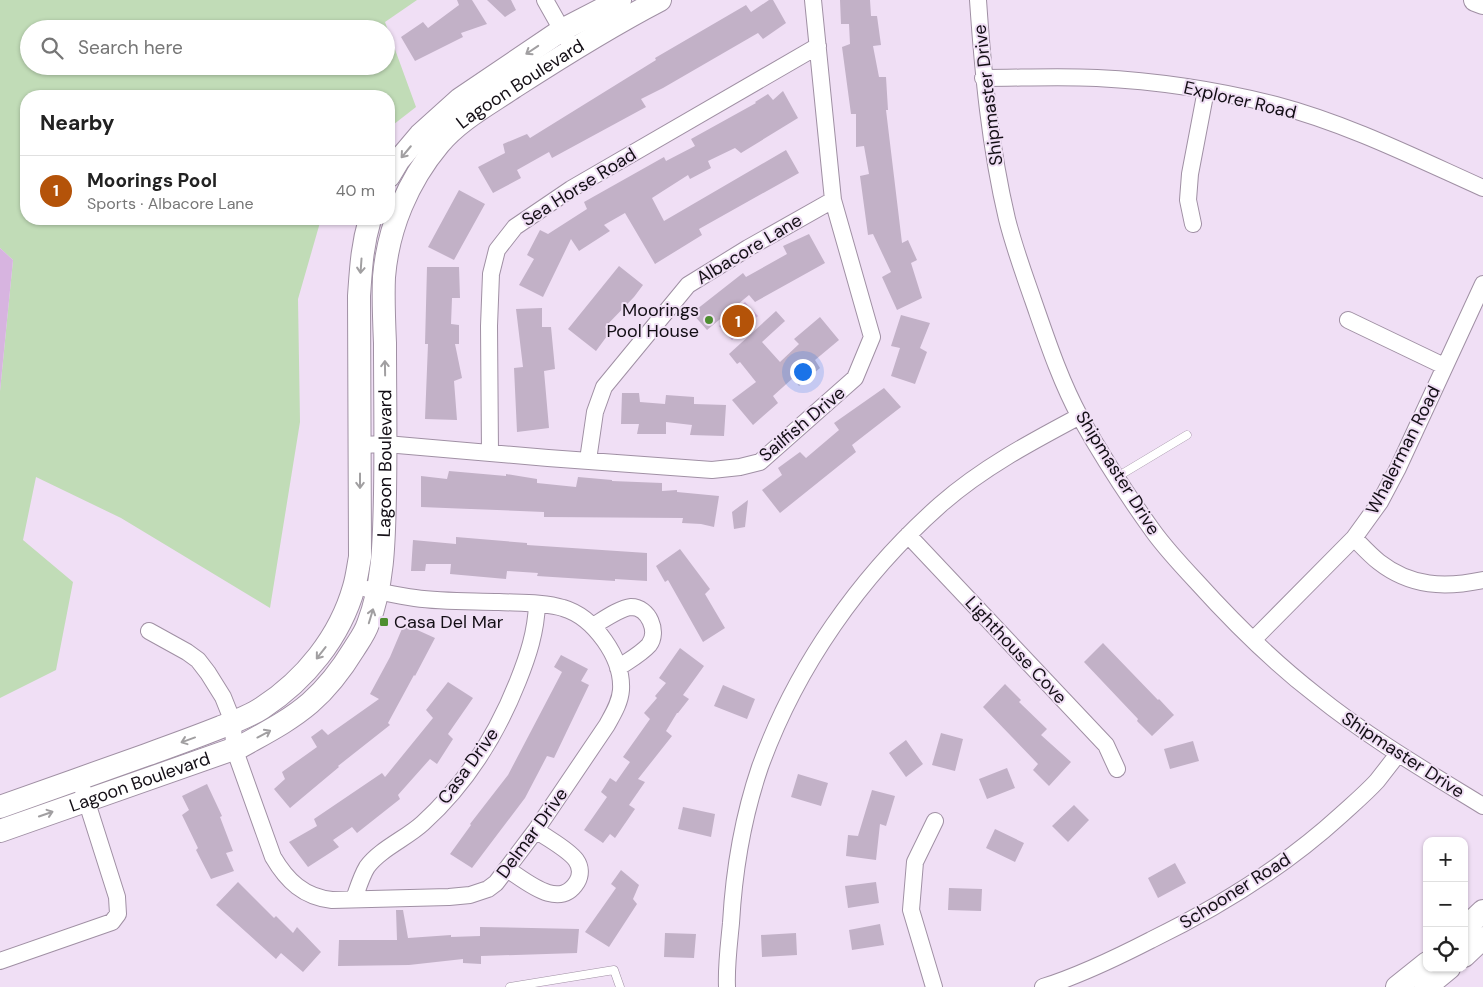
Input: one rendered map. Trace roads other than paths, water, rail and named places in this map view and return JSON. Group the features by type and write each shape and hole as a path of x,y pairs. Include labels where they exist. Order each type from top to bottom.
{"street":[{"path":"545,0 567,40"},
{"name":"Lagoon Boulevard","path":"395,223 414,181 440,142 620,0"},
{"name":"Lagoon Boulevard","path":"395,165 420,135 460,99 567,40 627,17 660,0"},
{"name":"Sailfish Drive","path":"360,445 386,444 712,470 740,467 760,462 855,378 872,337 834,200 814,0"},
{"name":"Shipmaster Drive","path":"978,0 983,78 1008,220 1021,264 1062,379 1080,416 1117,477 1154,532 1175,559 1212,599 1288,673 1364,732 1483,806"},
{"path":"1475,0 1483,3"},
{"name":"Sea Horse Road","path":"490,452 489,326 491,274 497,250 515,227 571,190 818,46"},
{"name":"Explorer Road","path":"983,78 1095,78 1140,81 1206,90 1269,104 1310,116 1400,151 1483,188"},
{"path":"1193,224 1188,200 1190,174 1206,90"},
{"name":"Albacore Lane","path":"588,460 595,412 604,387 688,285 748,248 834,200"},
{"name":"Lagoon Boulevard","path":"0,807 197,736 261,709 282,693 326,648 347,607 354,587 360,557 359,296 364,239 368,225"},
{"name":"Lagoon Boulevard","path":"0,831 234,748 277,727 310,703 344,665 368,626 378,591 383,544 386,444 384,275 394,225"},
{"name":"Whalerman Road","path":"1253,640 1354,538 1380,502 1398,468 1483,284"},
{"path":"1348,320 1444,366"},
{"path":"727,987 732,892 741,838 749,805 763,760 786,708 816,652 854,597 888,555 941,504 983,472 1024,445 1080,416"},
{"name":"Lighthouse Cove","path":"908,535 1106,745 1117,769"},
{"path":"1354,538 1379,562 1411,579 1441,586 1483,580"},
{"name":"Delmar Drive","path":"149,631 198,660 223,697 233,722 234,748 273,857 290,881 300,889 310,895 327,899 354,899 449,897 470,895 488,889 496,883 536,830 614,712 621,691 621,679 618,668 606,643 594,626 581,616 562,607 537,604 417,599 354,587"},
{"name":"Casa Drive","path":"354,899 368,866 376,858 410,834 437,809 471,768 498,725 528,656 536,620 537,604"},
{"path":"594,626 621,610 633,607 641,610 650,621 654,634 649,644 636,656 618,668"},
{"name":"Schooner Road","path":"1043,987 1110,961 1188,922 1249,886 1322,833 1376,781 1398,754"},
{"path":"0,961 112,922 116,918 118,909 117,897 79,778"},
{"path":"934,987 911,910 915,862 935,821"},
{"path":"507,869 535,887 553,895 566,892 573,887 581,872 577,861 565,850 536,830"},
{"path":"1468,952 1483,938"},
{"path":"1397,987 1423,966"},
{"path":"1426,987 1444,972"}],"lane":[{"path":"1117,477 1186,435"},
{"path":"510,987 614,970 620,987"}],"place":[{"name":"Moorings Pool House","path":"709,320"},
{"name":"Moorings Pool","path":"738,321"},
{"name":"Casa Del Mar","path":"384,622"}]}
